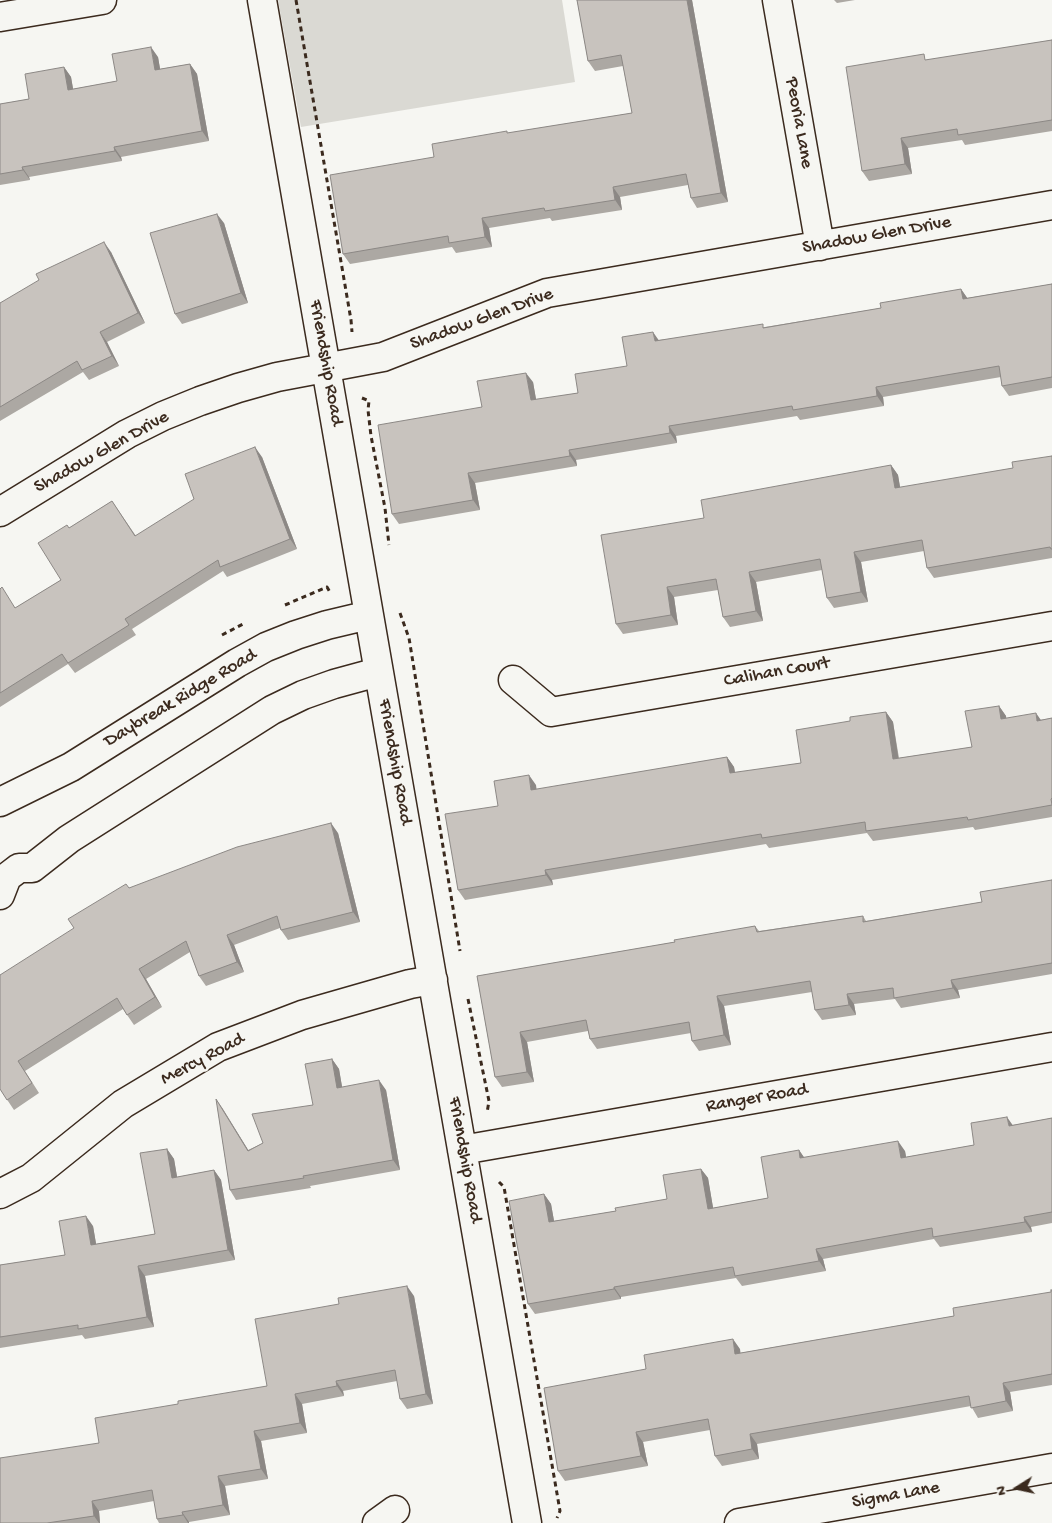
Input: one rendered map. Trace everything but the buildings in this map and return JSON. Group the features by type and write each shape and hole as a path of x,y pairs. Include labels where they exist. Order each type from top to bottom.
{"street":[{"path":"0,17 102,0"},
{"name":"Friendship Road","path":"262,0 527,1523"},
{"name":"Peoria Lane","path":"777,0 820,246"},
{"name":"Shadow Glen Drive","path":"0,512 99,451 163,416 200,401 277,377 383,357 546,293 1052,205"},
{"name":"Daybreak Ridge Road","path":"0,802 71,766 237,663 266,648 296,635 327,625 369,615"},
{"name":"Calihan Court","path":"513,680 551,712 1052,626"},
{"path":"1,895 7,878 19,868 32,868 69,839 272,710 303,695 378,672"},
{"name":"Mercy Road","path":"0,1194 32,1178 122,1104 218,1047 302,1014 410,984 433,980"},
{"name":"Ranger Road","path":"462,1150 1052,1047"},
{"name":"Sigma Lane","path":"739,1523 1052,1468"}],"path":[{"path":"296,0 352,320 352,335"},
{"path":"362,398 370,402 368,410 371,436 385,508 389,546"},
{"path":"398,606 409,638 460,954"},
{"path":"467,993 489,1102 486,1118"},
{"path":"497,1181 504,1187 560,1511 554,1523"}],"shaded area":[{"path":"278,0 562,0 575,82 301,127"}]}
